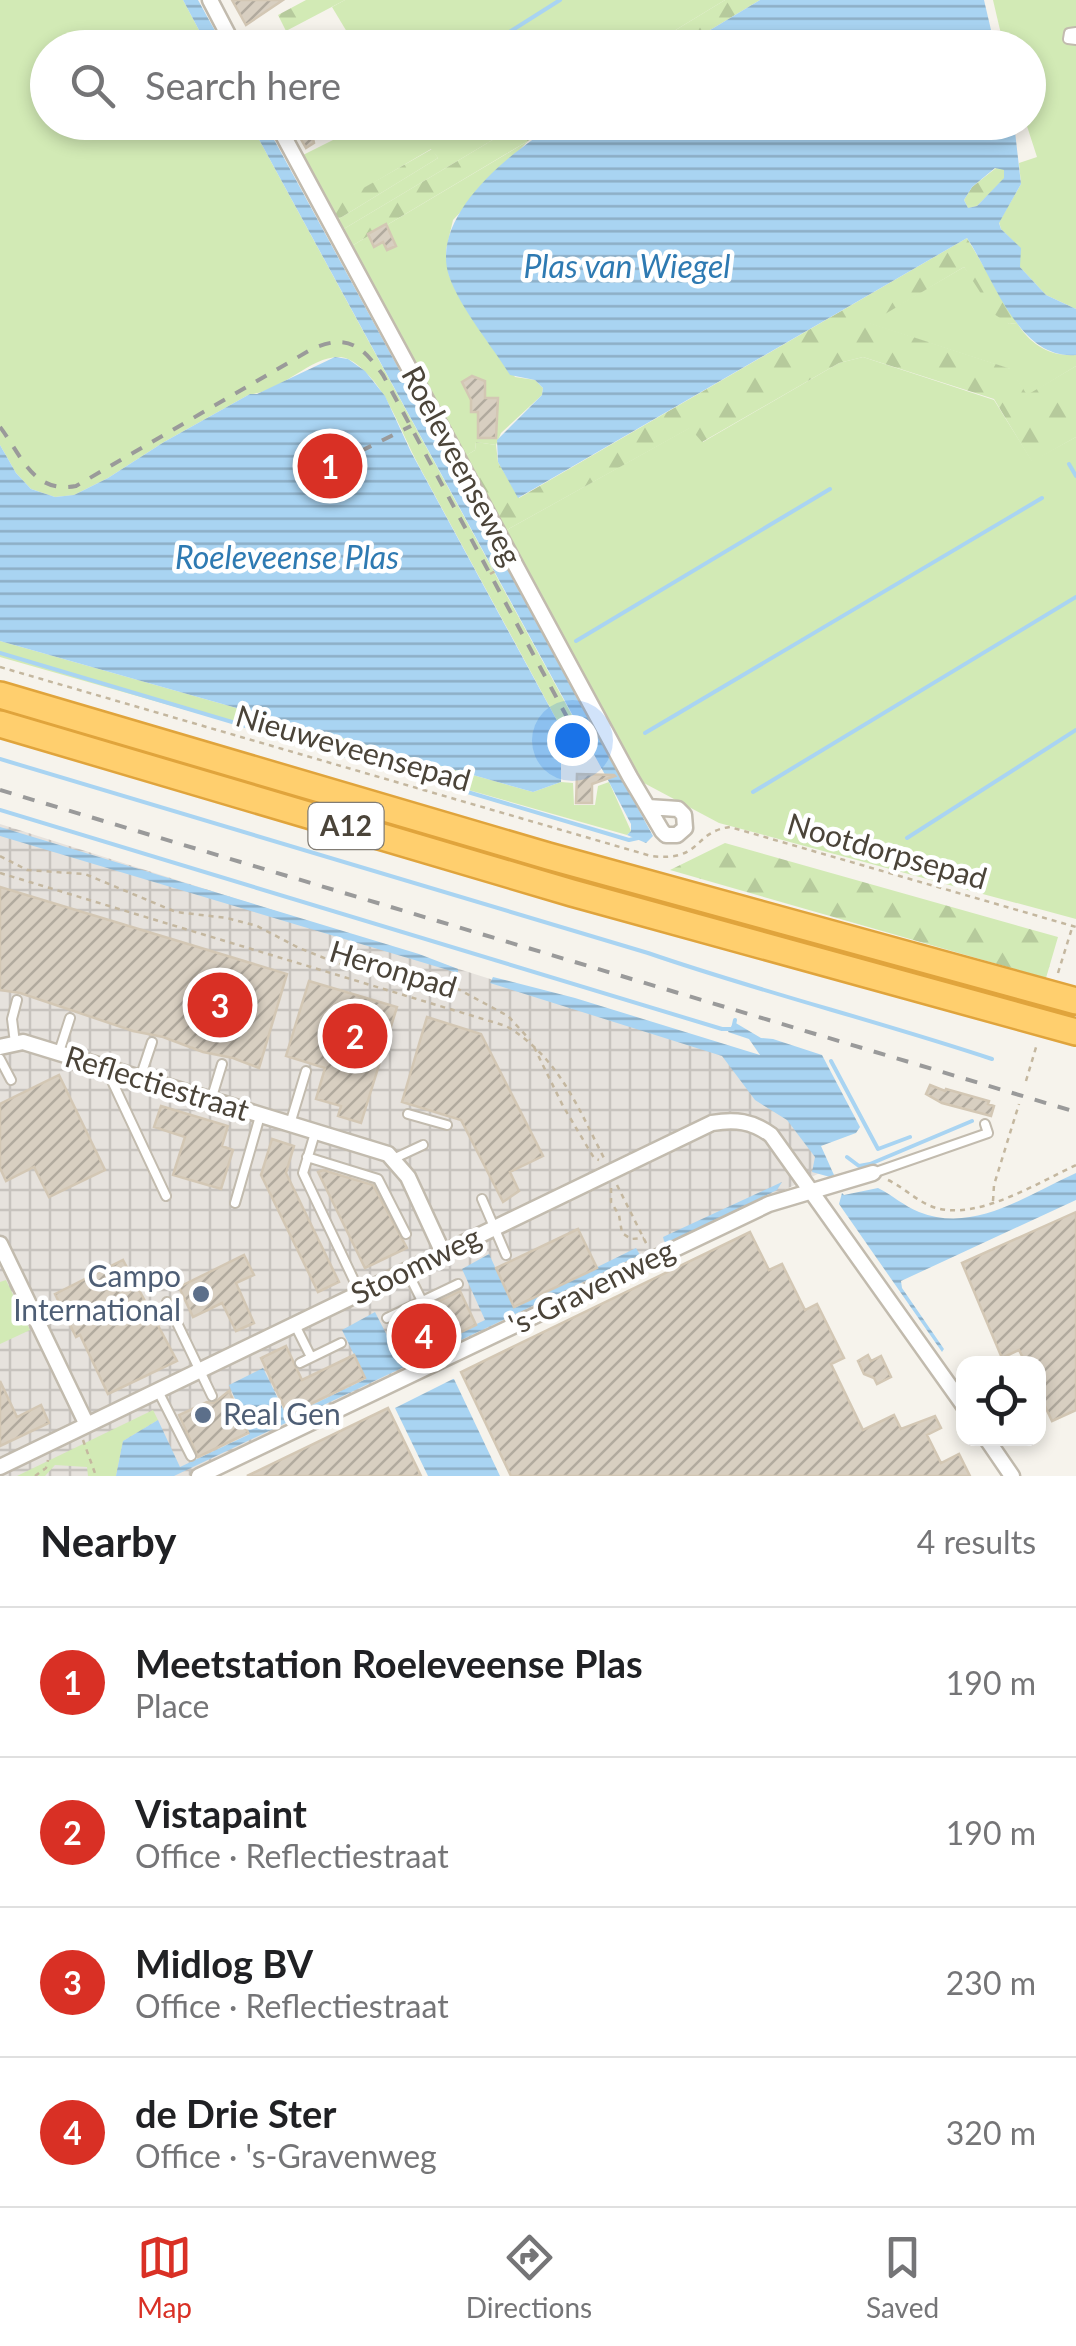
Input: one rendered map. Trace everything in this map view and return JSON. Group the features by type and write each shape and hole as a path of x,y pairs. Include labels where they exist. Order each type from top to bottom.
{"highway":[{"name":"A12","path":"0,695 548,856 1076,1001"},
{"name":"A12","path":"0,724 572,893 1076,1032"}],"street":[{"path":"210,0 226,30"},
{"name":"Roeleveenseweg","path":"286,140 648,808"},
{"name":"Reflectiestraat","path":"8,1045 58,1053 393,1158"},
{"name":"Stoomweg","path":"0,1467 443,1254 610,1168 712,1123 730,1120 759,1126 771,1135 956,1395"},
{"path":"393,1158 408,1177 443,1254"},
{"name":"'s-Gravenweg","path":"199,1476 769,1204 873,1174"},
{"path":"0,1244 82,1427"},
{"path":"991,1446 1012,1476"}],"lane":[{"path":"1076,32 1069,33 1068,39 1076,40"},
{"path":"8,1045 16,1000"},
{"path":"58,1053 70,1018"},
{"path":"140,1078 152,1042"},
{"path":"0,1059 11,1080"},
{"path":"211,1100 222,1064"},
{"path":"114,1070 112,1081 166,1196"},
{"path":"290,1124 306,1071"},
{"path":"408,1114 447,1125"},
{"path":"235,1203 260,1115"},
{"name":"'s-Gravenweg","path":"873,1174 988,1132 984,1124"},
{"path":"315,1132 303,1173 360,1294"},
{"path":"393,1158 424,1145"},
{"path":"307,1157 378,1178 406,1234"},
{"path":"482,1200 506,1255"},
{"path":"407,1271 422,1301"},
{"path":"387,1318 458,1284"},
{"path":"168,1302 212,1396"},
{"path":"294,1325 311,1358"},
{"path":"300,1363 341,1342"},
{"path":"158,1391 191,1456"}],"path":[{"path":"491,573 501,568"},
{"name":"Nieuweveensepad","path":"0,667 651,856 678,857 693,848"},
{"name":"Nootdorpsepad","path":"693,848 716,829 730,827 1074,927"},
{"path":"0,856 27,870 86,874 176,912 258,926 316,956 458,989 508,1016 533,1044 594,1158 610,1168 611,1202 619,1215 622,1233 631,1239 644,1238"},
{"name":"Heronpad","path":"0,873 487,1019 533,1044 562,1078 654,1259"},
{"path":"1058,972 1074,927"},
{"path":"1026,1081 1037,1044"},
{"path":"993,1202 994,1185 1018,1104"},
{"path":"873,1174 934,1207 964,1211 1076,1166"},
{"path":"82,1427 96,1476"},
{"path":"35,1476 48,1465 44,1446"}],"shaded area":[{"path":"0,824 759,1064 826,1170 188,1476 0,1476"}],"green space":[{"path":"0,0 183,0 199,30 30,30 30,140 259,140 592,752 569,743 563,745 561,728 385,397 374,381 348,359 325,359 274,387 250,394 74,495 55,497 31,489 16,473 0,445"},
{"path":"306,0 345,0 288,30 278,15"},
{"path":"345,0 725,0 676,30 346,30 332,7"},
{"path":"725,0 760,0 710,30 676,30"},
{"path":"993,0 1076,0 1076,309 1046,295 1020,267 1020,248 999,222 1021,184 1019,163 1037,157 1032,140 1046,140 1046,30 1000,30"},
{"path":"333,140 493,140 342,230 337,220 438,158 431,149 344,200 319,189 301,156"},
{"path":"493,140 529,140 350,247 342,230"},
{"path":"528,141 453,220 446,250 449,276 515,377 535,380 543,388 542,395 501,433 496,445 476,442 475,450 464,457 350,247"},
{"path":"432,149 438,158 337,220 319,189 334,181 344,199"},
{"path":"996,168 1004,169 1005,178 977,206 968,208 964,200 972,187"},
{"path":"967,238 1017,323 1009,324 994,314 964,267 870,323 1011,369 1027,395 1076,366 1076,437 1032,462 994,399 863,357 839,363 702,442 690,428 505,531 464,457 475,450 476,442 496,445 498,462 519,498"},
{"path":"964,267 1009,324 1017,323 1028,337 1049,351 1076,355 1076,366 1027,396 1010,369 868,323"},
{"path":"863,357 994,400 1032,461 1076,437 1076,919 719,823 642,782 505,531 691,427 703,442 839,363"},
{"path":"0,641 533,792 561,782 573,783 574,805 595,805 598,786 609,782 631,831 627,835 0,657"},
{"path":"725,843 1058,937 1046,978 670,870"},
{"path":"6,1280 30,1330 0,1344 0,1282"},
{"path":"153,1410 158,1420 123,1441 116,1476 88,1476 87,1467 55,1465 45,1476 17,1476"}],"water":[{"path":"183,0 198,0 215,30 199,30"},
{"path":"760,0 984,0 991,30 710,30"},
{"path":"259,140 274,140 653,836 646,843 627,835 631,824"},
{"name":"Plas van Wiegel","path":"533,140 1016,140 1021,184 999,223 1021,248 1020,267 1046,295 1076,309 1076,355 1056,353 1023,331 967,238 518,498 498,462 497,440 542,395 543,388 535,380 510,375 461,301 449,276 446,253 451,230 463,208 498,167","holes":["995,168 1004,170 1004,178 977,206 968,208 964,200 972,187"]},
{"name":"Roeleveense Plas","path":"335,357 348,359 365,371 385,396 411,452 561,728 560,738 567,756 561,762 561,782 533,792 0,641 0,445 16,473 31,489 55,497 74,495 250,394"},
{"path":"0,827 419,954 458,969 458,973 0,836"},
{"path":"493,977 760,1055 749,1039 728,1032 734,1022 761,1038 822,1055 860,1127 856,1133 821,1146 834,1175 812,1172 815,1157 787,1120 755,1100 722,1056 490,983"},
{"path":"1076,1173 1076,1200 901,1281 944,1349 942,1352 839,1204 842,1193 878,1188 919,1212 960,1218 1000,1209"},
{"path":"782,1182 777,1190 664,1241 663,1237"},
{"path":"636,1248 640,1255 174,1476 116,1476 123,1441 158,1420 180,1467 250,1434 229,1385 263,1368 287,1417 366,1379 342,1330 375,1312 400,1361 485,1320 462,1269 489,1254 514,1308"},
{"path":"454,1379 500,1476 428,1476 395,1408"}],"building":[{"path":"232,0 283,0 246,25"},
{"path":"386,224 396,246 387,250 383,242 374,247 368,234"},
{"path":"472,376 485,381 485,398 498,398 496,438 478,438 478,412 471,412 471,400 462,382"},
{"path":"577,774 615,776 592,784 592,803 576,803"},
{"path":"0,887 287,974 259,1068 0,990"},
{"path":"309,981 397,1007 361,1123 338,1116 341,1106 316,1099 325,1068 286,1056"},
{"path":"427,1017 481,1034 543,1156 510,1172 519,1191 503,1202 461,1120 402,1102"},
{"path":"59,1075 105,1170 49,1197 34,1167 6,1181 0,1168 0,1104"},
{"path":"930,1085 989,1101 994,1106 991,1116 942,1103 926,1094"},
{"path":"161,1106 228,1126 222,1146 233,1150 221,1189 173,1175 185,1137 154,1127"},
{"path":"272,1139 294,1146 286,1173 339,1282 318,1292 261,1175"},
{"path":"323,1170 373,1185 407,1248 365,1268 318,1172"},
{"path":"1076,1212 1076,1410 1052,1421 1046,1408 1046,1356 1022,1356 1019,1350 1001,1356 962,1263"},
{"path":"578,1229 597,1268 514,1307 496,1268"},
{"path":"750,1232 769,1270 782,1264 805,1310 817,1304 844,1358 831,1364 863,1430 894,1415 901,1429 935,1416 941,1428 927,1435 941,1463 959,1454 970,1476 511,1476 461,1372"},
{"path":"244,1255 254,1275 236,1283 254,1323 236,1331 222,1303 193,1317 179,1287"},
{"path":"123,1260 177,1361 108,1394 55,1294"},
{"path":"460,1291 476,1325 409,1357 393,1323"},
{"path":"286,1346 302,1380 354,1355 365,1378 288,1415 261,1358"},
{"path":"868,1355 871,1361 881,1356 891,1377 877,1384 864,1374 858,1361"},
{"path":"0,1381 17,1417 41,1405 49,1423 0,1446"},
{"path":"229,1391 248,1433 198,1457 179,1415 207,1402 214,1403"},
{"path":"388,1408 421,1476 247,1476"}],"waterway":[{"path":"512,30 560,0"},
{"path":"1069,464 1076,476"},
{"path":"576,641 830,489"},
{"path":"645,733 1042,498"},
{"path":"753,792 1076,597"},
{"path":"0,653 629,840 638,838"},
{"path":"907,838 1076,730"},
{"path":"0,759 992,1059"},
{"path":"0,810 722,1029 733,1029 735,1020"},
{"path":"831,1061 878,1149 910,1137"},
{"path":"847,1157 859,1166 870,1164 972,1121"}],"railway":[{"path":"0,427 22,461 39,478 61,487 76,486 312,349 335,342 353,345 383,375 582,745 560,753"},
{"path":"339,462 411,426"},
{"path":"0,790 1076,1112"}],"place":[{"name":"Meetstation Roeleveense Plas","path":"330,466"},
{"name":"Midlog BV","path":"220,1005"},
{"name":"Vistapaint","path":"355,1036"},
{"name":"Campo International","path":"201,1294"},
{"name":"de Drie Ster","path":"424,1336"},
{"name":"Real Gen","path":"203,1415"}]}
